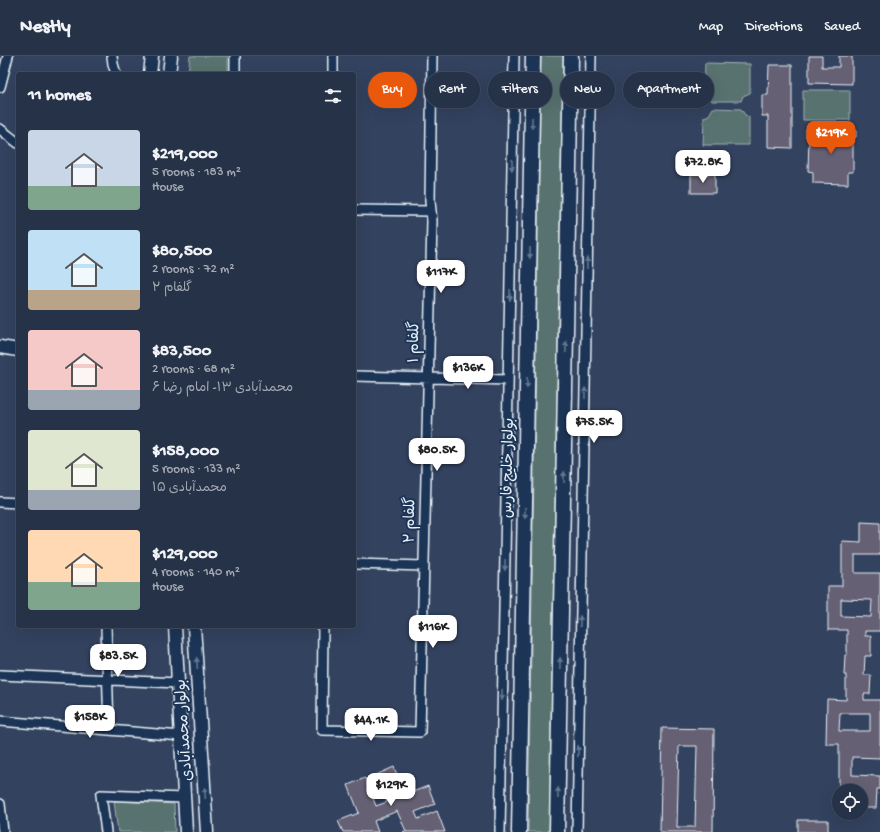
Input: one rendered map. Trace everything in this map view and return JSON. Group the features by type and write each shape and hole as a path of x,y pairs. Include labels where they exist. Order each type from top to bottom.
{"highway":[{"name":"بولوار خلیج فارس","path":"519,832 533,56"},
{"path":"557,832 571,56"}],"main road":[{"path":"150,72 152,56"},
{"path":"169,72 171,56"},
{"path":"0,347 16,350"},
{"name":"بولوار محمدآبادی","path":"174,628 186,831"},
{"name":"بولوار محمدآبادی","path":"194,628 207,831"},
{"path":"186,831 207,831"}],"street":[{"path":"0,87 8,56"},
{"path":"112,56 115,72"},
{"path":"235,56 235,72"},
{"path":"333,56 333,72"},
{"name":"گلفام ۱","path":"428,378 432,221 430,201 432,56"},
{"path":"500,832 514,56"},
{"path":"577,832 591,56"},
{"path":"0,129 16,141"},
{"path":"356,210 431,211"},
{"path":"356,376 508,380"},
{"name":"گلفام ۲","path":"323,628 322,730 420,732 428,378"},
{"path":"0,502 16,503"},
{"path":"356,564 424,566"},
{"path":"106,628 109,730"},
{"path":"0,675 178,683"},
{"path":"0,721 181,736"},
{"path":"106,832 101,795 184,798"},
{"path":"0,804 3,832"}],"green space":[{"path":"190,56 228,56 228,72 188,72"},
{"path":"541,56 563,56 563,72 560,72 560,108 562,108 549,832 528,832 540,108 552,108 552,72 541,72"},
{"path":"705,63 750,64 750,93 743,96 741,101 714,101 714,72 705,72"},
{"path":"803,90 850,90 850,120 803,120"},
{"path":"713,108 741,109 745,115 749,117 749,145 703,145 704,117 709,115"},
{"path":"114,801 174,804 175,832 118,832"}],"building":[{"path":"809,56 822,56 822,67 839,67 839,56 852,56 852,84 809,83"},
{"path":"769,65 792,65 792,148 768,147 768,116 762,116 762,95 768,95"},
{"path":"806,129 856,130 856,137 853,137 853,172 848,172 848,184 813,183 813,172 808,171 809,137 806,137"},
{"path":"691,174 715,174 715,193 691,193"},
{"path":"861,522 880,523 880,555 855,555 855,573 880,573 880,631 865,631 865,636 871,636 871,656 865,656 864,675 871,675 870,694 864,694 864,700 880,700 880,758 852,757 852,775 880,776 880,789 877,789 876,808 868,808 868,784 839,784 839,744 826,744 827,699 846,700 846,675 844,675 845,655 847,655 847,630 828,630 828,586 842,586 842,541 861,542","holes":["841,599 872,600 871,617 841,616","840,713 870,713 870,731 839,731"]},
{"path":"662,728 714,729 713,832 660,832","holes":["679,746 697,746 695,827 677,827"]},
{"path":"394,767 405,795 428,786 435,804 415,812 418,819 437,811 445,832 403,832 406,831 397,811 374,821 378,832 343,832 338,821 359,813 348,785 365,778 376,806 387,802 376,775"},
{"path":"798,820 828,820 828,832 798,832"}]}
